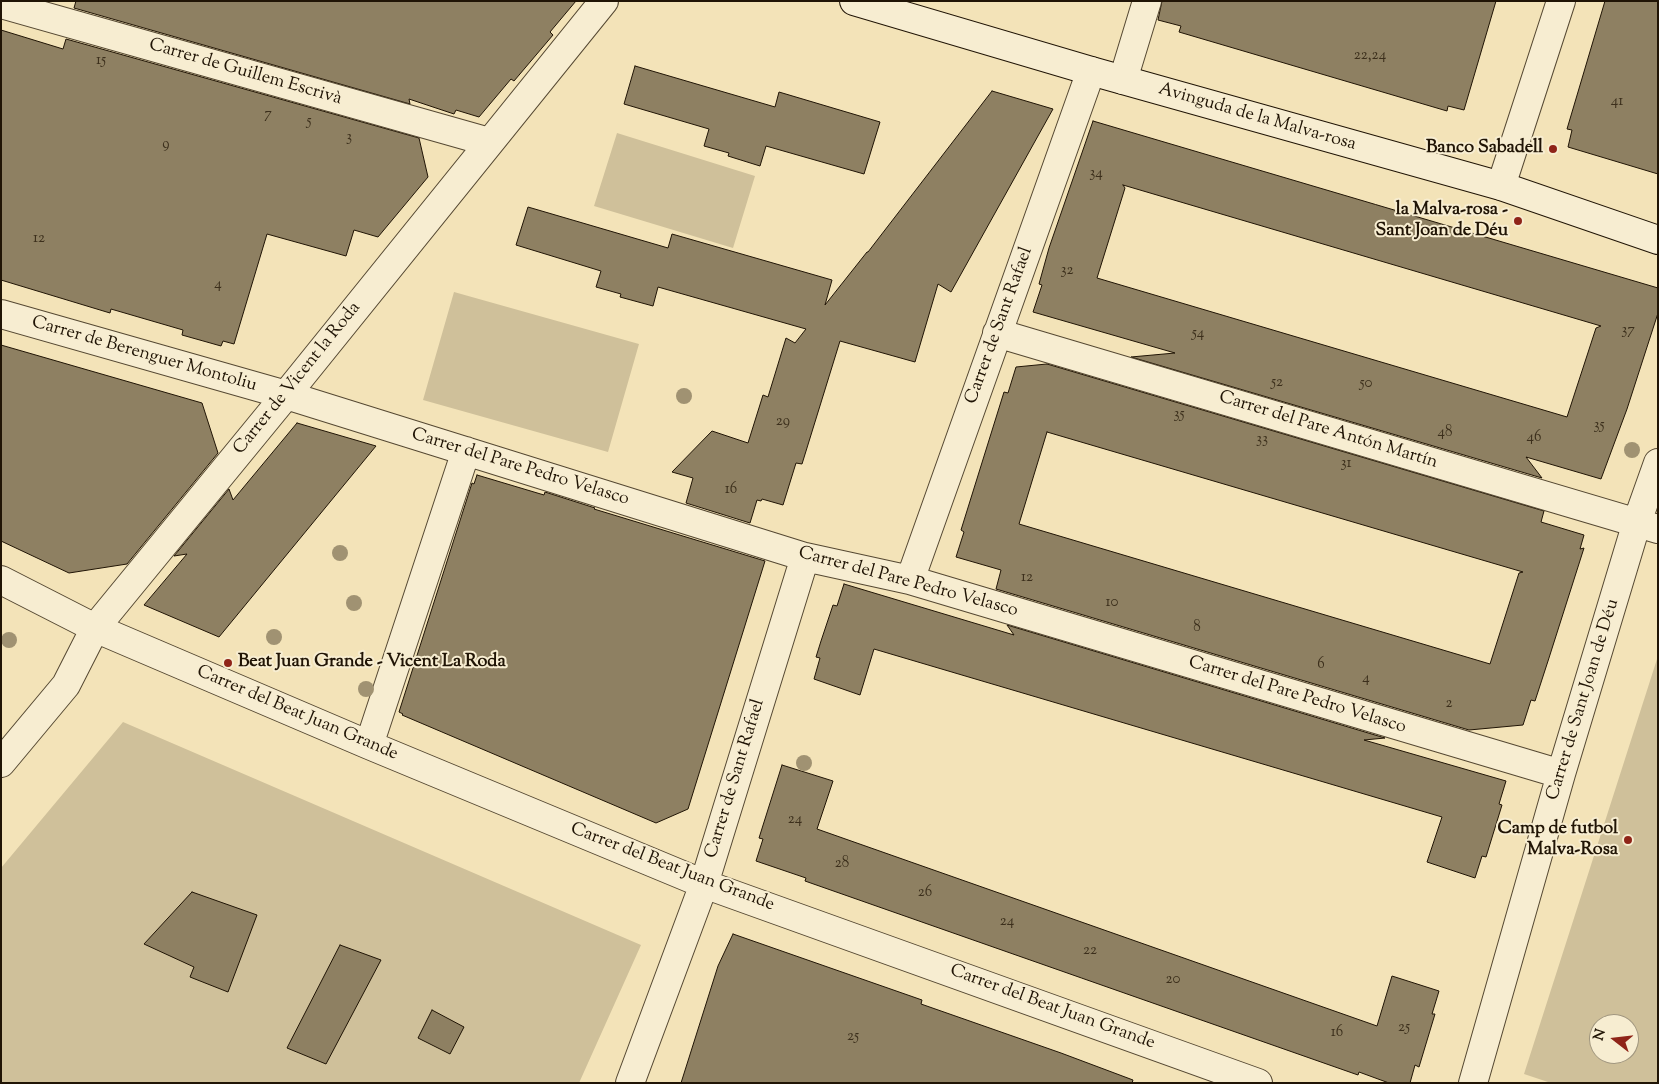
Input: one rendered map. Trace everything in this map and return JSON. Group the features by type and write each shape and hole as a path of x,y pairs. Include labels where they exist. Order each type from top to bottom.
{"street":[{"name":"Carrer de Vicent la Roda","path":"1,762 66,685 95,628 604,1"},
{"name":"Avinguda de la Malva-rosa","path":"854,1 1091,72 1501,186 1658,240"},
{"path":"1123,80 1147,1"},
{"path":"1501,186 1561,1"},
{"name":"Carrer de Guillem Escrivà","path":"1,4 489,142"},
{"name":"Carrer de Sant Rafael","path":"910,580 1091,72"},
{"name":"Carrer de Berenguer Montoliu","path":"1,314 286,395"},
{"name":"Carrer del Pare Antón Martín","path":"997,333 1647,526"},
{"name":"Carrer del Pare Pedro Velasco","path":"286,395 805,556 910,580 1561,774"},
{"path":"369,745 466,451"},
{"name":"Carrer de Sant Joan de Déu","path":"1473,1083 1561,774 1647,526 1658,463"},
{"name":"Carrer de Sant Rafael","path":"630,1083 704,884 805,556"},
{"name":"Carrer del Beat Juan Grande","path":"1,580 95,628 369,745 704,884 1258,1083"}],"shaded area":[{"path":"617,133 755,176 733,248 594,206"},
{"path":"454,292 639,344 608,452 423,400"},
{"name":"Camp de futbol Malva-Rosa","path":"1658,656 1658,1083 1551,1083 1524,1074"},
{"path":"123,722 641,945 579,1083 1,1083 1,868"}],"building":[{"path":"76,1 576,1 550,32 553,35 514,81 511,79 479,117 456,110 454,114 409,99 410,104 74,8"},
{"path":"1162,1 1496,1 1464,110 1448,106 1447,111 1179,32 1181,26 1158,20"},
{"path":"1605,1 1658,1 1658,174 1568,147 1572,130 1567,129"},
{"path":"1,30 63,49 66,39 419,138 428,177 378,237 354,230 346,256 267,234 234,344 223,341 221,346 182,335 183,330 111,309 110,313 1,280"},
{"path":"635,66 775,107 779,92 880,122 864,174 766,146 760,166 728,156 729,153 704,146 709,129 624,104"},
{"path":"992,91 1053,109 951,292 938,284 915,362 840,341 802,464 796,463 783,505 762,499 761,501 757,500 750,523 686,503 693,478 672,472 712,431 748,443 763,395 768,397 786,338 795,343 806,329 658,287 653,306 620,297 621,294 596,287 601,271 516,245 528,207 668,248 672,234 832,280 825,305"},
{"path":"1093,121 1658,288 1658,313 1627,409 1601,479 1526,457 1542,478 1131,357 1175,353 1033,312 1042,285 1039,284 1049,248","holes":["1123,185 1601,326 1596,328 1567,417 1097,278 1125,188"]},
{"path":"1,345 202,403 218,453 127,564 69,573 1,541"},
{"path":"1047,364 1544,511 1541,522 1584,535 1580,549 1584,548 1548,661 1535,701 1531,700 1523,725 1469,730 996,589 1001,570 956,557 964,532 961,530 1004,392 1008,393 1016,367","holes":["1047,432 1523,572 1519,573 1490,664 1019,524"]},
{"path":"297,423 376,446 219,637 144,605 187,554 174,556 229,489 233,500"},
{"path":"477,475 544,495 545,492 594,509 765,561 688,809 656,823 402,715 399,712 472,483 474,484"},
{"path":"844,584 1014,635 1007,625 1385,738 1364,740 1506,781 1499,804 1502,805 1486,857 1482,856 1475,878 1427,862 1442,817 874,649 860,695 814,679 820,658 816,657 821,641 833,605 837,606"},
{"path":"782,765 833,781 817,829 1377,1026 1392,976 1439,991 1432,1014 1435,1014 1419,1067 1415,1065 1410,1083 1389,1083 1359,1072 1358,1075 805,881 806,878 756,861 763,839 759,838"},
{"path":"192,892 257,915 228,992 190,977 194,967 144,944"},
{"path":"733,934 922,1000 921,1004 1061,1053 1133,1080 1132,1083 681,1083 718,966"},
{"path":"340,945 381,960 326,1064 287,1048"},
{"path":"432,1010 464,1027 450,1054 418,1038"}],"place":[{"name":"Banco Sabadell","path":"1553,149"},
{"name":"la Malva-rosa - Sant Joan de Déu","path":"1518,221"},
{"name":"Beat Juan Grande - Vicent La Roda","path":"228,663"},
{"name":"Camp de futbol Malva-Rosa","path":"1628,840"}]}
